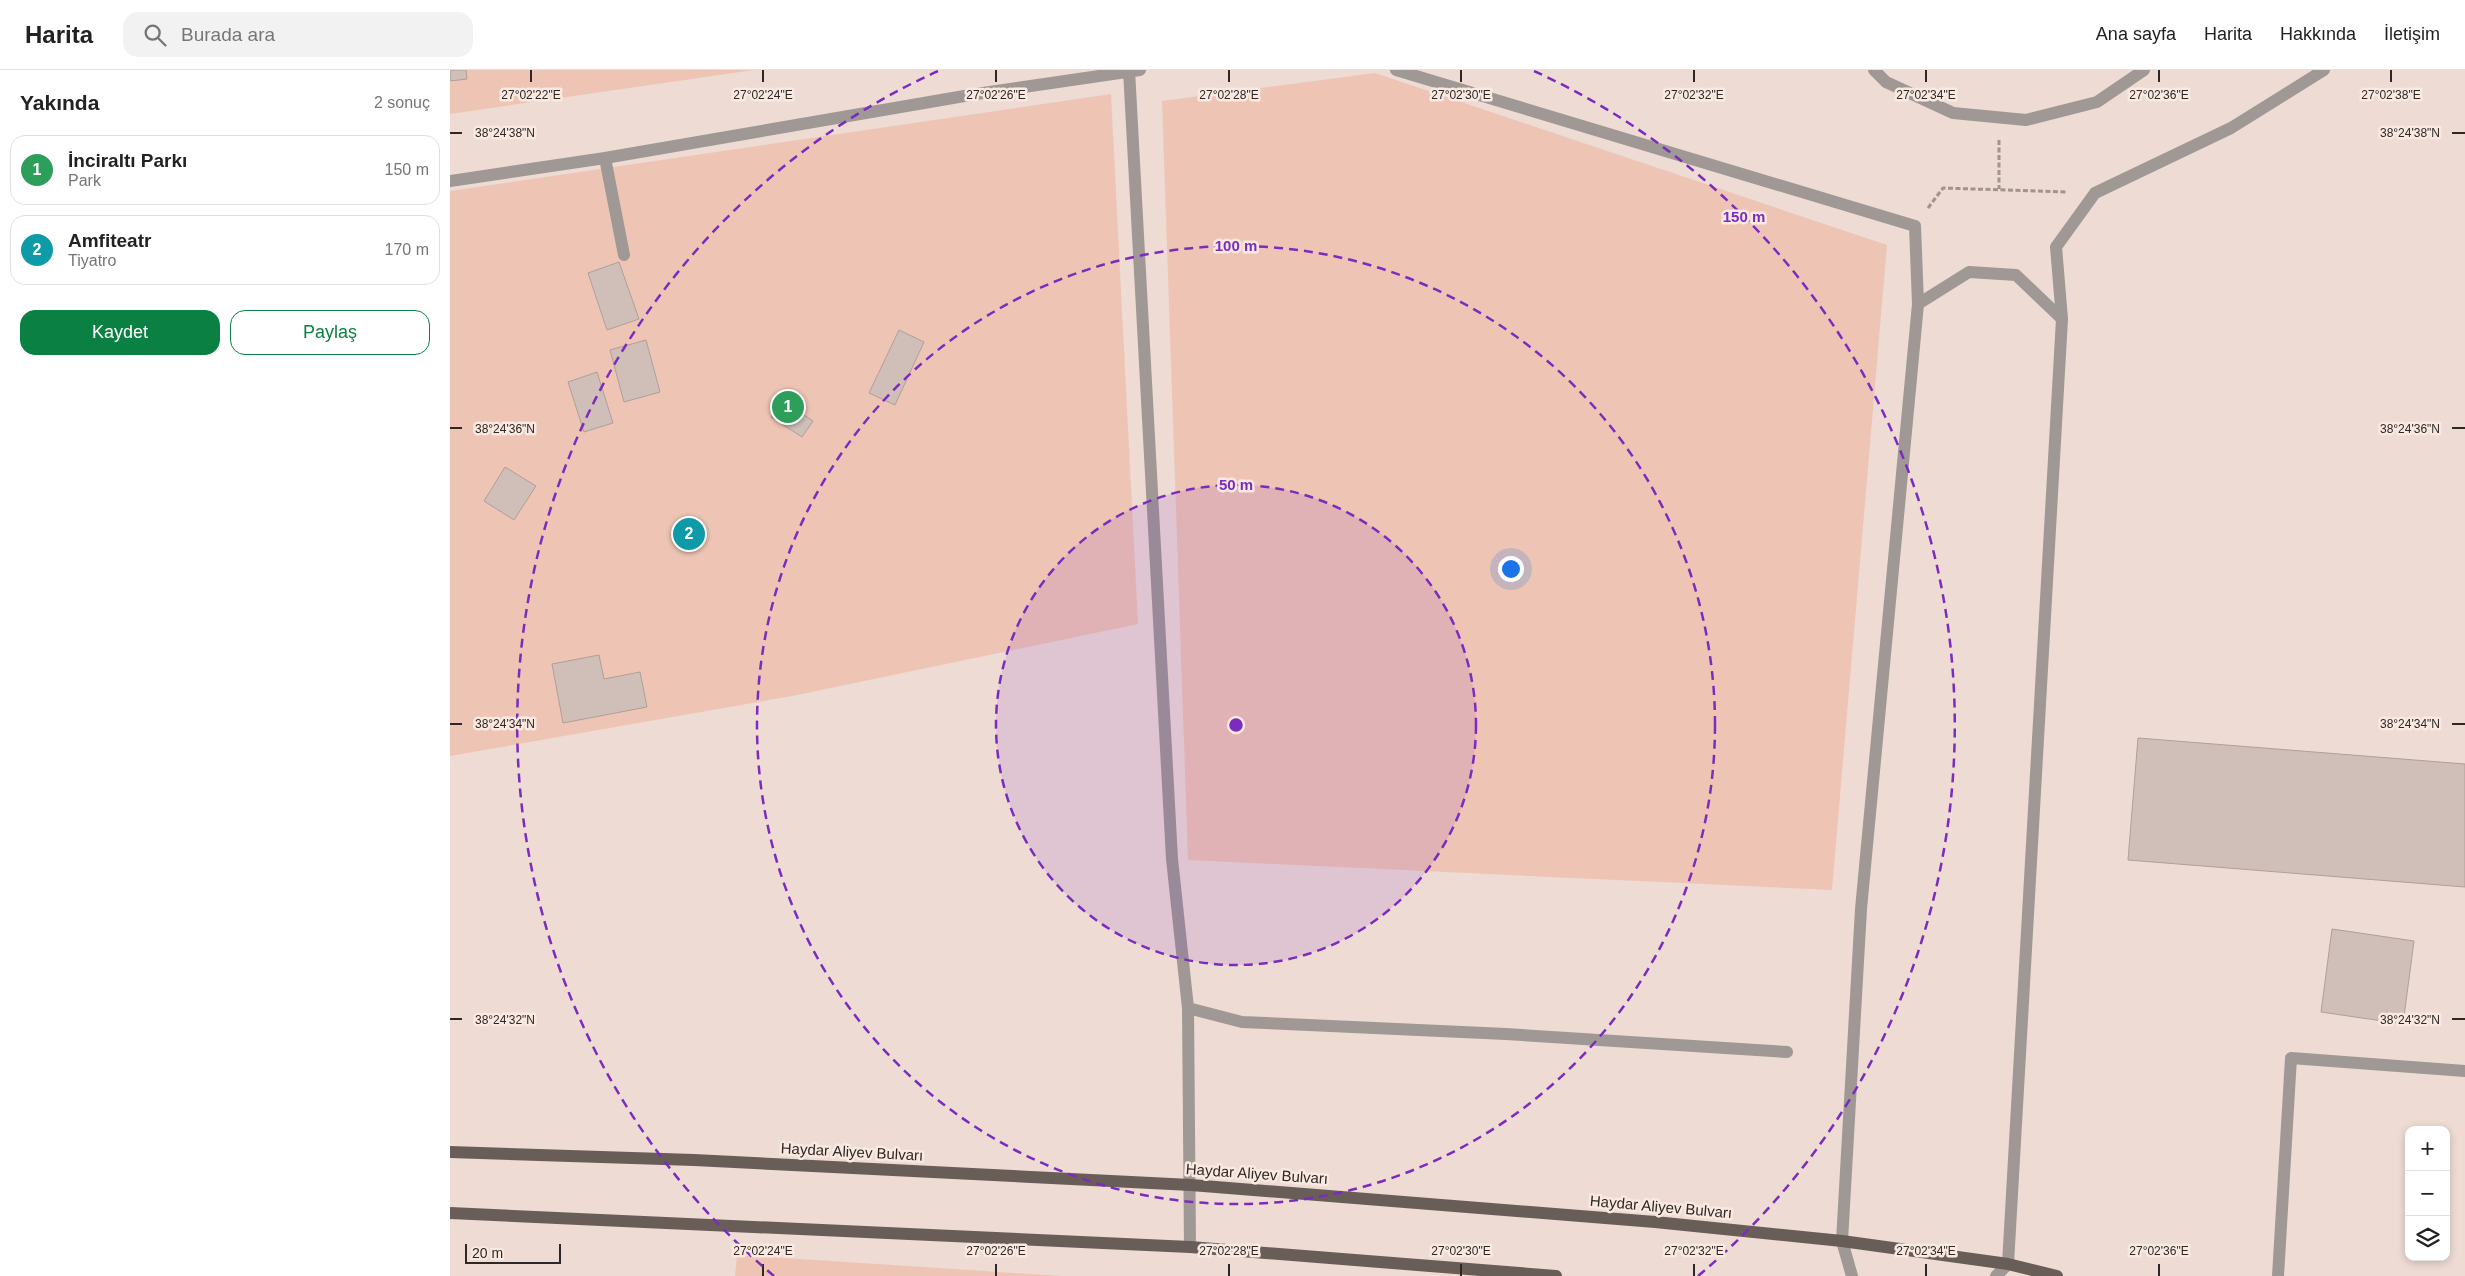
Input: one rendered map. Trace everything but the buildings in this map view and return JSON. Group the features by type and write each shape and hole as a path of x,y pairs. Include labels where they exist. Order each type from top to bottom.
{"main road":[{"name":"Haydar Aliyev Bulvarı","path":"450,1152 694,1160 1191,1185 1655,1222 1842,1241 2008,1264 2057,1276"},
{"path":"450,1212 1190,1247 1556,1276"}],"street":[{"path":"1396,70 1915,226 1918,304 1862,909 1842,1241 1852,1276"},
{"path":"1874,70 1886,82 1953,113 2026,120 2097,102 2144,70"},
{"path":"1996,1276 2008,1264 2062,319 2056,247 2095,193 2232,128 2324,70"},
{"path":"450,181 605,158 976,94 1133,71 1172,859 1188,1008 1191,1185 1190,1247"},
{"path":"605,158 624,255"},
{"path":"1918,304 1969,272 2016,275 2062,319"},
{"path":"1188,1008 1242,1022 1506,1034 1786,1052"},
{"path":"2278,1276 2291,1058 2465,1071"}],"path":[{"path":"1999,118 1999,190"},
{"path":"1915,226 1943,188 2095,193"}],"shaded area":[{"path":"450,70 754,70 450,114"},
{"path":"1375,73 1887,245 1832,890 1188,860 1162,101"},
{"path":"1111,94 1138,624 792,696 450,756 450,191"},
{"path":"737,1255 1062,1276 735,1276"}],"place":[{"name":"İnciraltı Parkı","path":"788,407"},
{"name":"Amfiteatr","path":"689,534"}]}
